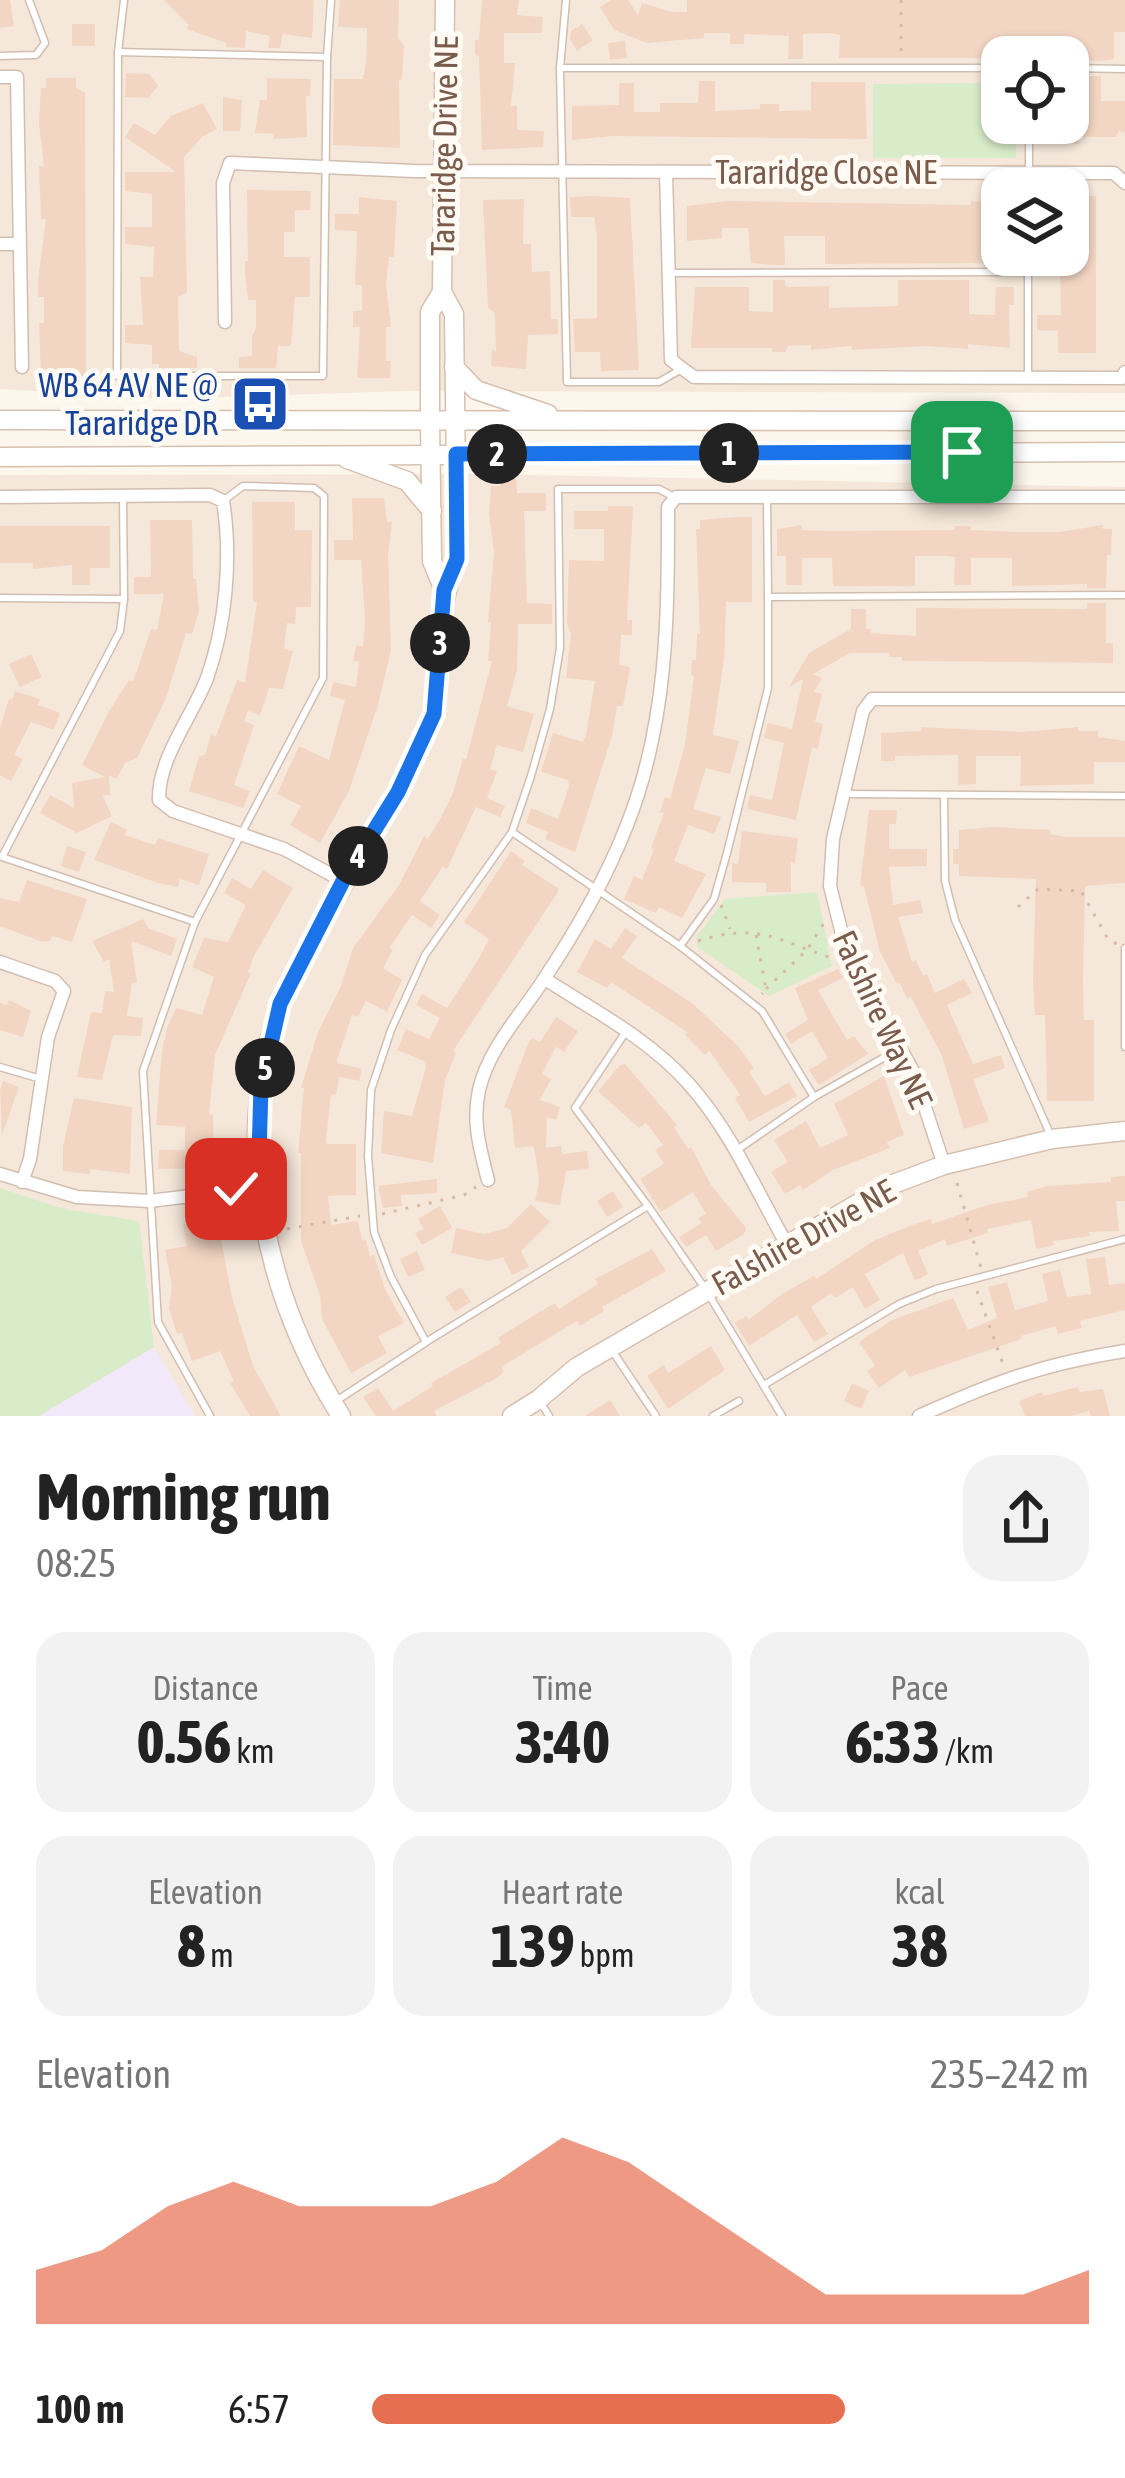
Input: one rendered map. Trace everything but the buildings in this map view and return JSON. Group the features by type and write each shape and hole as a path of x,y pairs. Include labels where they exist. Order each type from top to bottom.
{"main road":[{"name":"Tararidge Drive NE","path":"444,590 457,559 454,314 442,292 445,0"},
{"name":"Tararidge Drive NE","path":"442,292 430,312 430,422 432,561 444,590"},
{"path":"454,367 469,385 488,396 575,421"},
{"path":"4,418 1125,421"},
{"path":"0,457 1125,452"},
{"path":"328,454 407,481 432,511"},
{"path":"337,1409 303,1348 269,1257 258,1188 261,1087 280,1004 343,881 398,792 434,714 444,590"},
{"name":"Falshire Drive NE","path":"512,1416 544,1408 577,1366 888,1186 944,1166 1052,1139 1125,1131"}],"street":[{"path":"0,77 17,77 22,367"},
{"name":"Tararidge Close NE","path":"225,322 223,183 230,163 325,170 981,172"},
{"name":"Tararidge Close NE","path":"666,172 671,359 680,370"},
{"name":"Tararidge Close NE","path":"1089,173 1114,173 1125,183"},
{"path":"0,244 19,244"},
{"path":"680,370 694,376 1124,376"},
{"path":"0,497 210,495 223,501 221,629 206,679 161,774 159,800 173,811 284,850 343,881"},
{"path":"488,1180 475,1127 479,1088 496,1048 598,890 628,824 651,751 668,640 668,507 676,497 1125,497"},
{"name":"Falshire Way NE","path":"944,1166 913,1071 848,954 830,886 833,839 863,711 872,699 1125,699"},
{"path":"0,962 55,981 64,991 49,1037 30,1159 22,1181"},
{"path":"544,979 626,1031 689,1084 785,1243"},
{"path":"0,1174 77,1197 149,1201 258,1188"},
{"path":"919,1416 1008,1376 1058,1362 1125,1352"}],"lane":[{"path":"0,56 36,56 45,43 28,0"},
{"path":"124,0 118,52 117,376 323,376 331,0"},
{"path":"566,0 560,68 567,382 659,382 680,370"},
{"path":"118,52 327,57"},
{"path":"560,68 981,68"},
{"path":"1089,68 1125,69"},
{"path":"669,273 981,272"},
{"path":"1028,276 1028,378"},
{"path":"210,1416 158,1322 142,1071 195,922 323,678 324,496 314,488 243,486 223,501"},
{"path":"426,1342 391,1277 371,1215 371,1090 391,1030 425,955 512,832 550,709 560,648 558,489 659,489 676,497"},
{"path":"683,942 714,898 768,688 767,496"},
{"path":"123,497 120,631 1,857 195,922"},
{"path":"768,597 1125,595"},
{"path":"0,598 124,599"},
{"path":"844,794 1125,796"},
{"path":"944,795 945,881 956,920 1052,1139"},
{"path":"512,832 683,942 762,1011 814,1097"},
{"path":"1124,948 1125,1047"},
{"path":"626,1031 575,1108 706,1290 782,1416"},
{"path":"734,1152 814,1097 901,1048"},
{"path":"0,1067 41,1079"},
{"path":"337,1409 426,1342 648,1206"},
{"path":"764,1385 899,1304 972,1278 1125,1239"},
{"path":"610,1347 656,1416"},
{"path":"713,1416 739,1401"}],"path":[{"path":"901,0 901,68"},
{"path":"1018,908 1038,889 1081,891 1108,939 1124,948"},
{"path":"714,898 731,931"},
{"path":"754,1005 806,950 825,922 838,920"},
{"path":"683,942 731,931 774,934 836,959 848,954"},
{"path":"755,933 766,989"},
{"path":"287,1229 464,1195 488,1180"},
{"path":"957,1183 983,1276"},
{"path":"972,1278 1008,1376"}],"shaded area":[{"path":"0,0 1125,0 1125,393 406,391 161,399 0,389"},
{"path":"488,474 1125,487 1125,1416 0,1416 0,475"},
{"path":"154,1347 195,1416 39,1416"}],"green space":[{"path":"981,83 981,144 1016,144 1016,158 873,158 873,84"},
{"path":"817,892 832,966 769,996 697,947 697,936 725,899"},
{"path":"0,1188 64,1209 139,1221 154,1347 39,1416 0,1416"}],"place":[{"name":"WB 64 AV NE @ Tararidge DR","path":"260,404"}],"route":[{"path":"236,1189 258,1188 261,1087 280,1004 343,881 398,792 434,714 444,590 457,559 456,454 962,452"}]}
